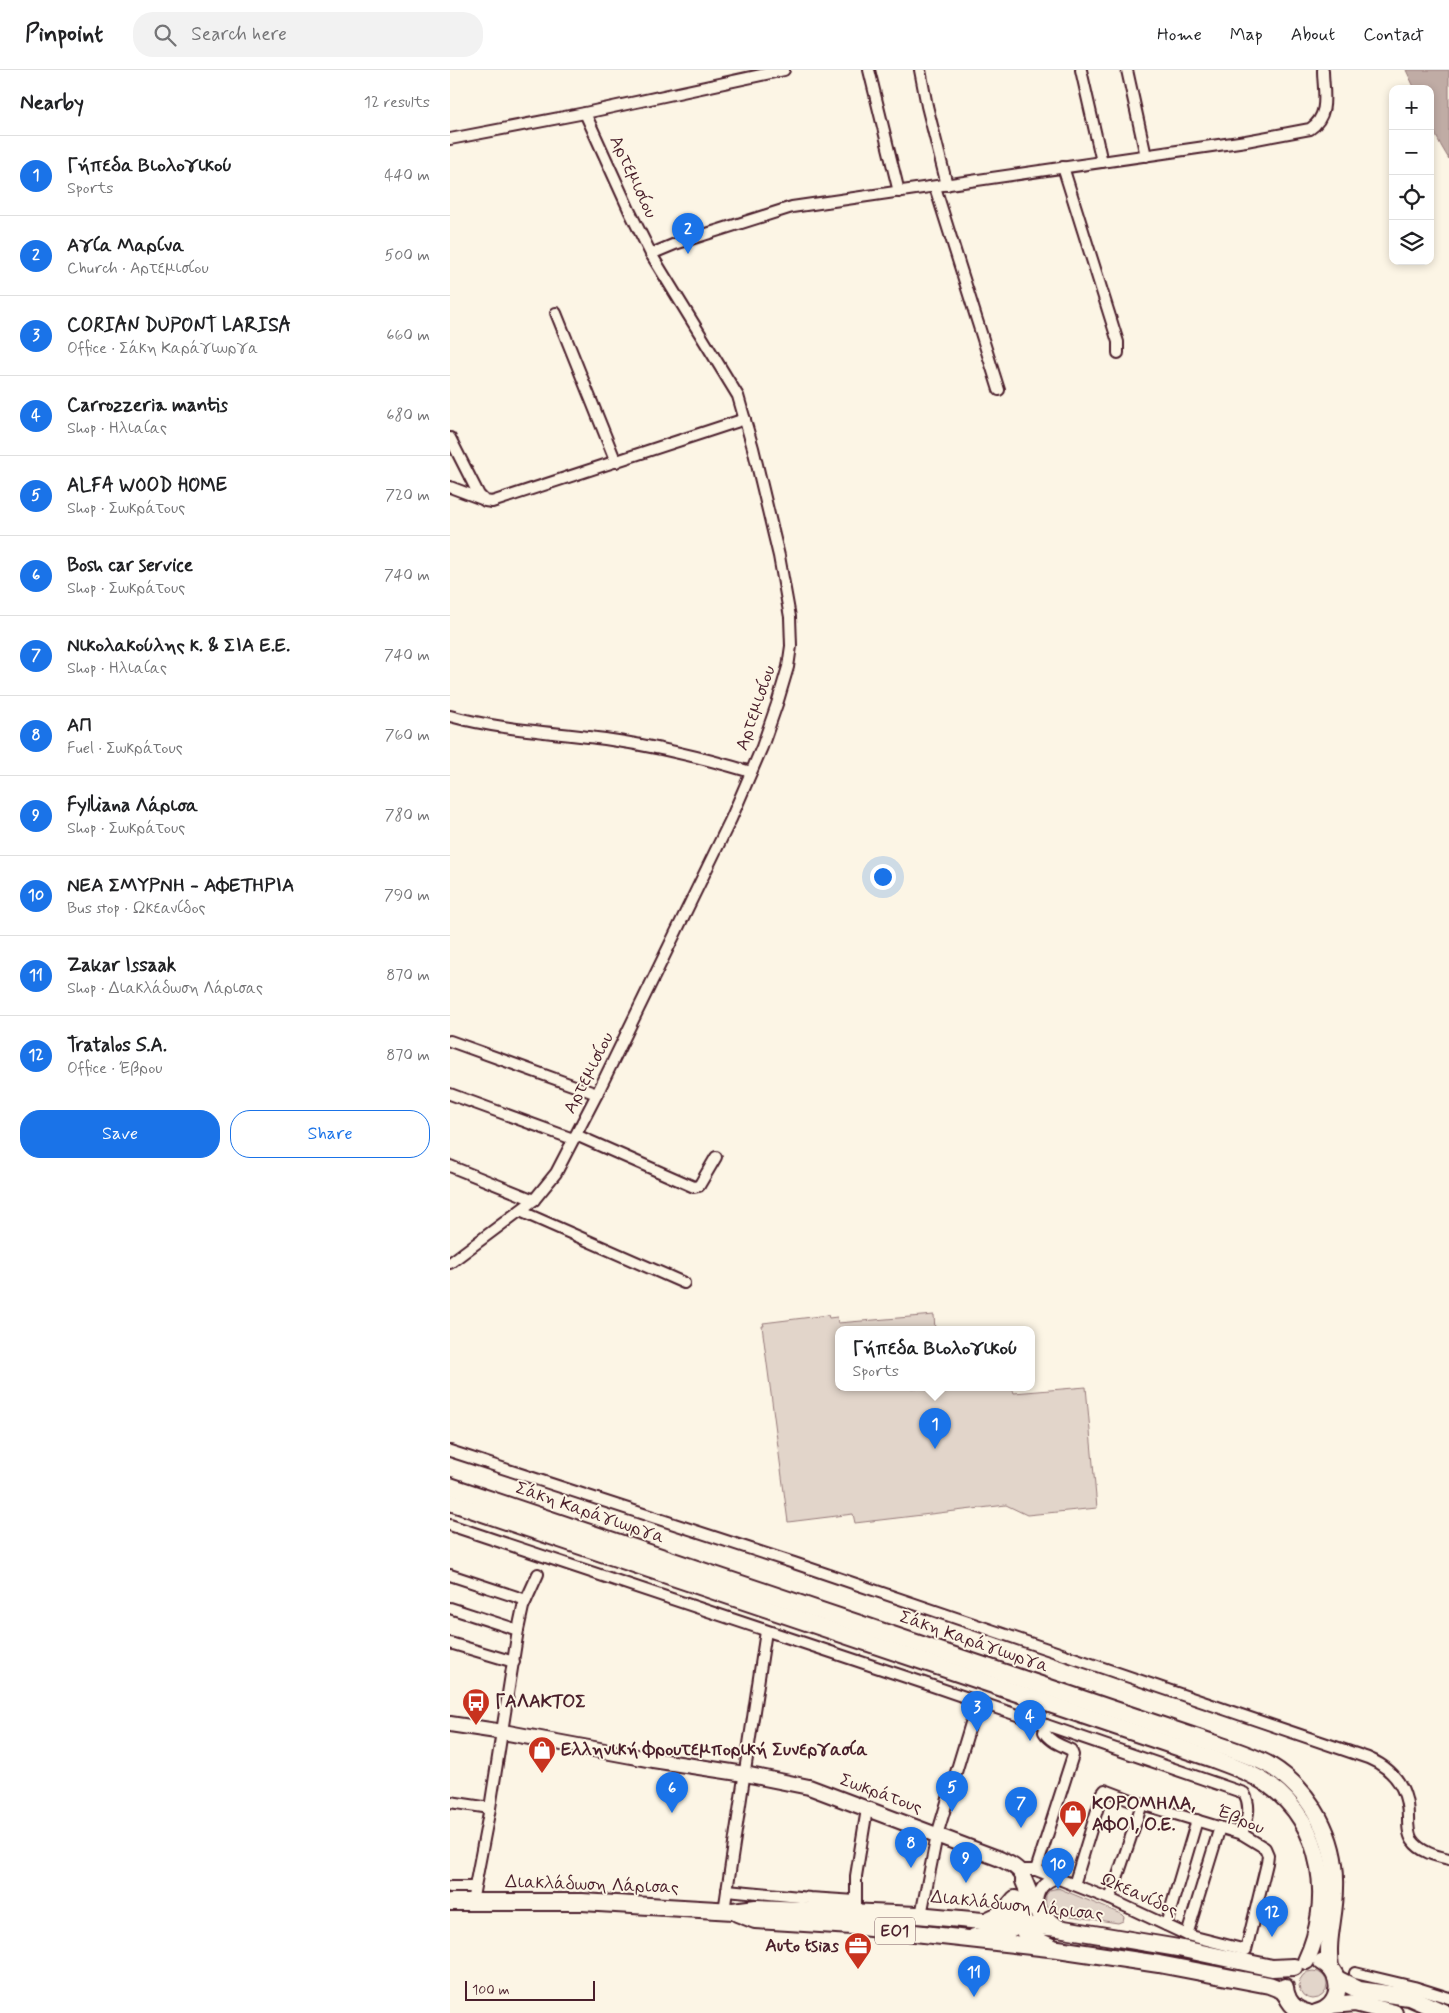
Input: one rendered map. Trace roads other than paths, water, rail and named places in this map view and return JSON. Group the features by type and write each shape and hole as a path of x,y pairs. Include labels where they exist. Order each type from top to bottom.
{"main road":[{"name":"Σάκη Καράγιωργα","path":"450,1486 1216,1744 1269,1765 1296,1786 1310,1804 1324,1828 1329,1845 1335,1885 1329,1933 1338,1991 1332,2005"},
{"name":"Σάκη Καράγιωργα","path":"450,1502 1204,1756 1258,1778 1276,1790 1292,1806 1308,1832 1318,1859 1321,1888 1313,1941 1300,1964 1288,1974 1285,1983 1287,1996"},
{"name":"Σωκράτους","path":"450,1724 653,1760 745,1774 808,1787 1000,1859 1026,1874"},
{"path":"1000,1859 1013,1878 1014,1916 1022,1931 1058,1949"},
{"path":"1026,1874 1038,1912 1058,1928"},
{"path":"966,1938 1008,1931 1018,1924 1022,1919 1024,1911 1026,1874"},
{"name":"Διακλάδωση Λάρισας","path":"450,1902 473,1894 728,1911 756,1908 856,1906 921,1915 1058,1928 1178,1948 1272,1968 1300,1964"},
{"path":"986,1921 1003,1913 1015,1899"},
{"name":"Διακλάδωση Λάρισας","path":"728,1911 755,1920 828,1924 966,1938 1159,1964 1277,1987 1287,1996"},
{"name":"ΕΟ1","path":"1300,1964 1319,1961 1359,1990 1409,1997 1445,2013"},
{"name":"ΕΟ1","path":"1287,1996 1291,2004 1302,2012"},
{"path":"1316,2013 1324,2011 1332,2005 1355,2003 1394,2013"}],"street":[{"path":"450,139 585,113 784,70"},
{"path":"869,70 899,192"},
{"path":"920,70 947,185"},
{"path":"1081,70 1102,162"},
{"path":"1127,70 1146,156"},
{"path":"652,254 675,244 792,207 1246,141 1310,129 1322,117 1324,108 1323,70"},
{"name":"Αρτεμισίου","path":"450,1263 534,1200 556,1173 597,1094 731,819 780,696 790,658 791,637 781,564 738,396 652,254 630,212 585,113"},
{"path":"1063,167 1118,342 1118,353"},
{"path":"936,187 999,390"},
{"path":"556,313 616,462"},
{"path":"450,487 492,502 745,418"},
{"path":"450,438 482,499"},
{"path":"450,716 474,722 537,732 632,744 724,764 751,772"},
{"path":"450,1041 597,1094"},
{"path":"450,1094 575,1137 694,1187 699,1186 716,1157"},
{"path":"450,1166 534,1200"},
{"path":"520,1211 684,1283"},
{"path":"450,1450 794,1563 1368,1758 1383,1765 1391,1772 1403,1789 1407,1800 1408,1828 1412,1841 1429,1853 1449,1859"},
{"path":"450,1525 1244,1793 1249,1800 1248,1816 1242,1834"},
{"path":"450,1887 473,1894 503,1732 518,1630 526,1600 538,1574"},
{"path":"450,1575 526,1600"},
{"path":"450,1608 518,1630"},
{"path":"728,1911 727,1890 766,1631"},
{"path":"450,1643 514,1662"},
{"path":"921,1915 938,1835 971,1723"},
{"path":"1026,1874 1073,1756 1071,1750 1046,1736 1044,1732 1046,1725"},
{"name":"Έβρου","path":"1074,1885 1102,1794 1105,1790 1142,1804 1242,1834 1263,1846 1268,1855 1246,1950"},
{"path":"450,1802 490,1808"},
{"path":"1110,1899 1142,1804"},
{"path":"727,1890 810,1898 856,1906 856,1876 867,1809"},
{"path":"1166,1925 1197,1820"},
{"path":"1187,1935 1220,1827"},
{"name":"Ωκεανίδος","path":"1026,1874 1058,1878 1110,1899 1187,1935 1246,1950"},
{"path":"1038,1912 1037,1898 1041,1889 1049,1881 1058,1878"},
{"path":"1355,1973 1414,1987 1449,1998"}],"place":[{"name":"Αγία Μαρίνα","path":"688,254"},
{"name":"Γήπεδα Βιολογικού","path":"935,1449"},
{"name":"ΓΑΛΑΚΤΟΣ","path":"476,1726"},
{"name":"CORIAN DUPONT LARISA","path":"977,1732"},
{"name":"Carrozzeria mantis","path":"1030,1741"},
{"name":"Ελληνική Φρουτεμπορική Συνεργασία","path":"542,1774"},
{"name":"ALFA WOOD HOME","path":"952,1812"},
{"name":"Bosh car service","path":"672,1813"},
{"name":"Νικολακούλης κ. & ΣΙΑ Ε.Ε.","path":"1021,1828"},
{"name":"ΚΟΡΟΜΗΛΑ, ΑΦΟΙ, Ο.Ε.","path":"1073,1838"},
{"name":"ΑΠ","path":"911,1868"},
{"name":"Fylliana Λάρισα","path":"966,1883"},
{"name":"ΝΕΑ ΣΜΥΡΝΗ - ΑΦΕΤΗΡΙΑ","path":"1058,1889"},
{"name":"Tratalos S.A.","path":"1272,1937"},
{"name":"Auto tsias","path":"858,1970"},
{"name":"Zakar Issaak","path":"974,1997"}]}
